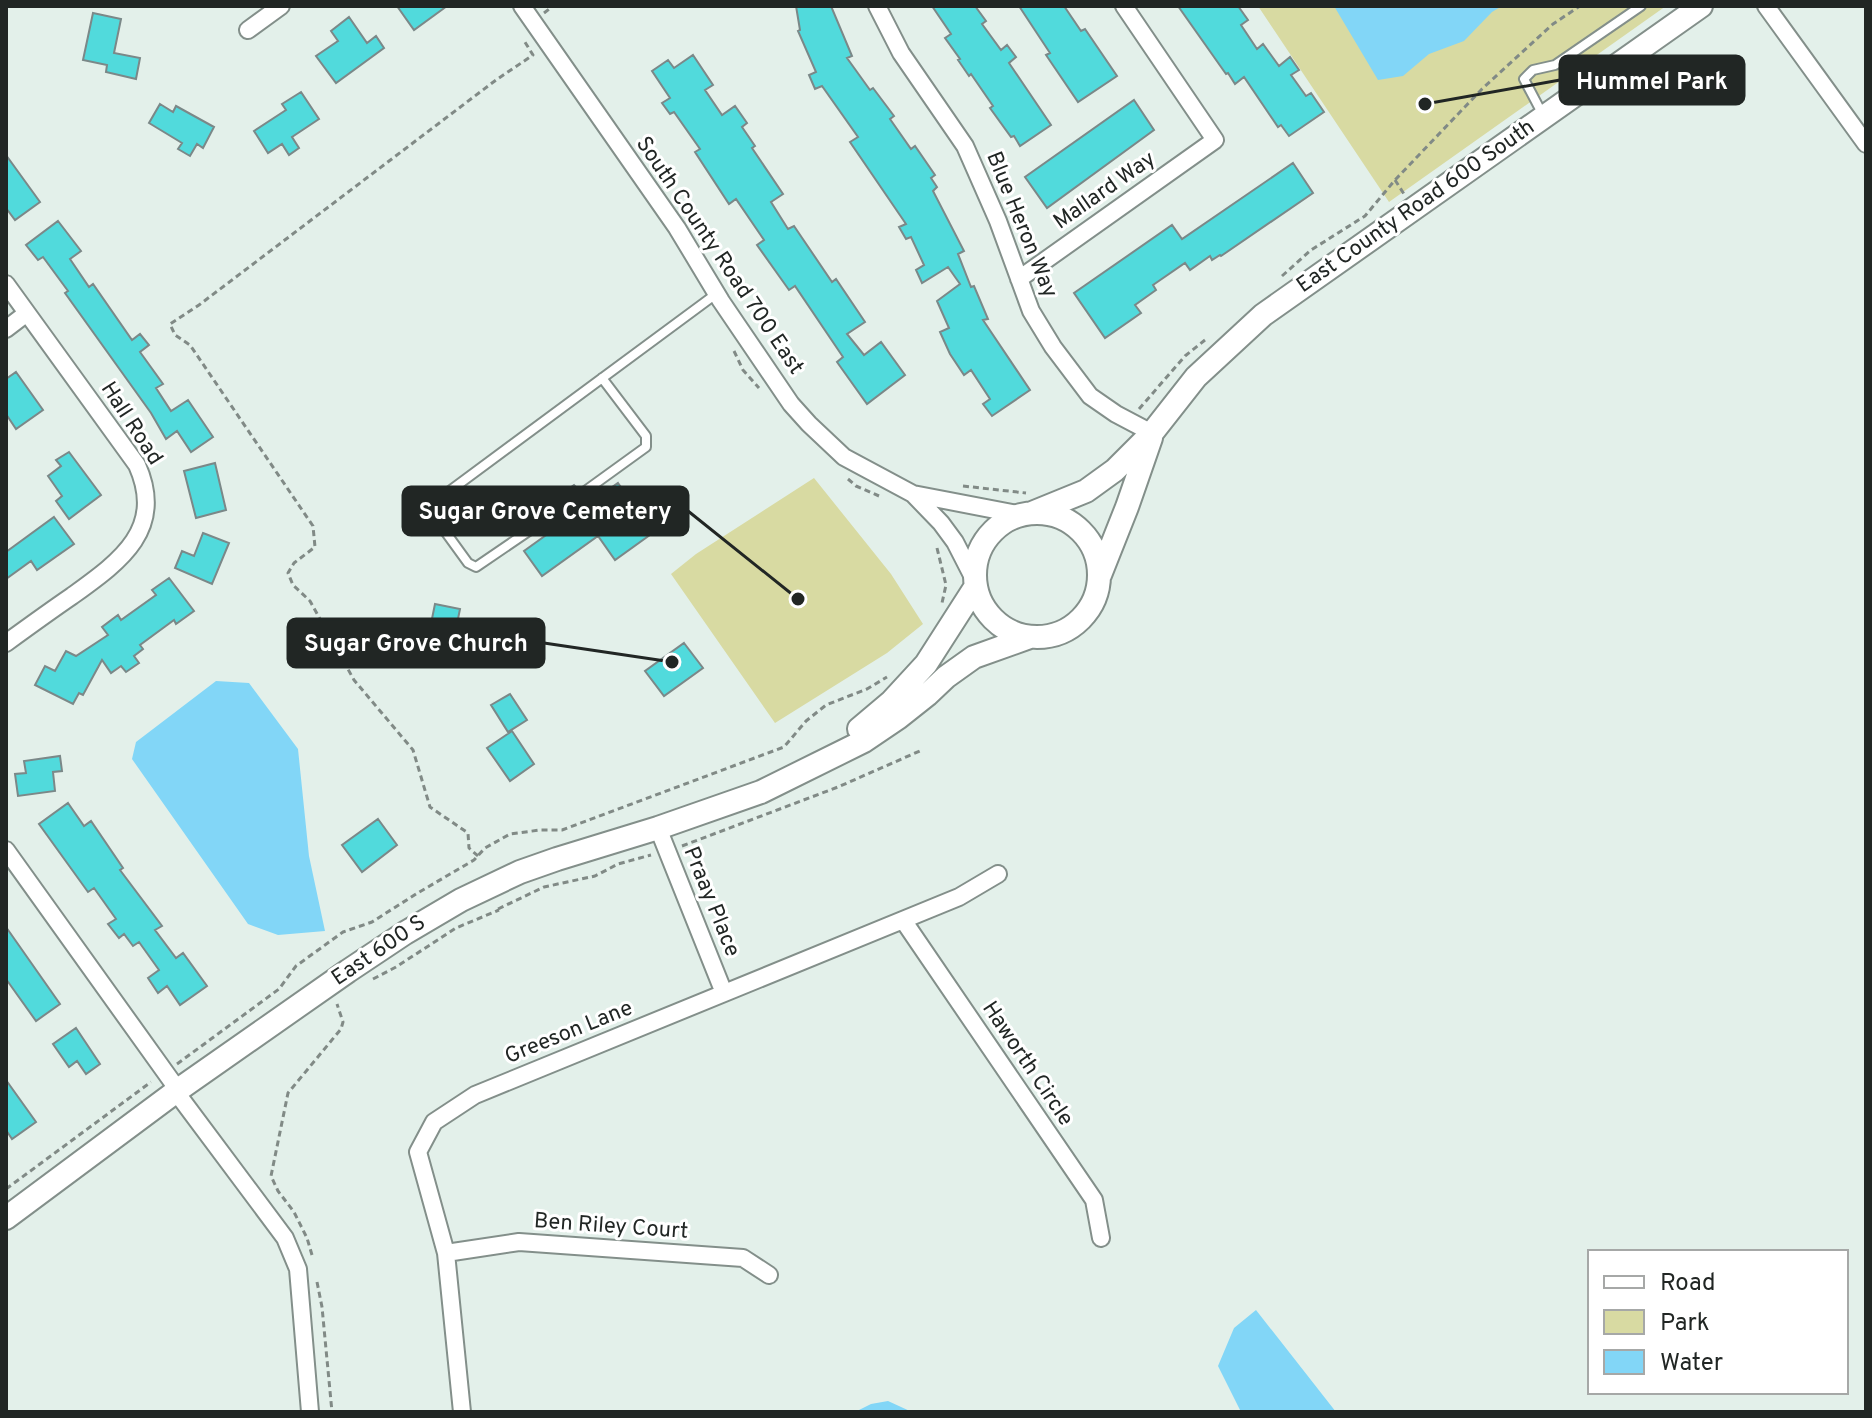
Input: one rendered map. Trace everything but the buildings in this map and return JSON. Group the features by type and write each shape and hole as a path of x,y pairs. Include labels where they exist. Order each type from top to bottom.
{"street":[{"path":"248,30 281,6"},
{"name":"South County Road 700 East","path":"522,6 677,228 716,293 783,392 809,424 844,457 913,494 956,502 1029,507"},
{"name":"Blue Heron Way","path":"877,6 901,53 965,146 998,221 1031,311 1090,396 1152,433"},
{"name":"Mallard Way","path":"1019,279 1215,140 1124,6"},
{"name":"East County Road 600 South","path":"1029,507 1075,496 1099,482 1152,433 1196,377 1263,315 1701,6"},
{"path":"1766,6 1866,144"},
{"name":"Hall Road","path":"6,284 137,465 146,492 144,520 138,535 113,566 6,643"},
{"path":"6,329 27,313"},
{"name":"East County Road 600 South","path":"1100,576 1152,433"},
{"name":"South County Road 700 East","path":"913,494 944,526 976,584"},
{"path":"800,772 864,741 974,657 1030,637 1054,635 1075,625 1091,607 1100,576 1093,546 1080,529 1062,518 1029,507 988,538 977,559 976,584 983,605 998,623 1018,635 1030,637"},
{"path":"800,772 860,729 913,680 938,648 976,584"},
{"name":"East 600 S","path":"6,1218 173,1085 405,933 461,900 545,863 761,792 800,772"},
{"name":"Praay Place","path":"658,828 724,993"},
{"path":"6,850 285,1238 298,1269 310,1412"},
{"name":"Greeson Lane","path":"462,1412 446,1253 418,1152 434,1122 475,1095 959,897 998,874"},
{"name":"Haworth Circle","path":"903,920 1094,1200 1101,1238"},
{"name":"Ben Riley Court","path":"446,1253 519,1242 534,1243 743,1258 769,1275"}],"lane":[{"path":"1544,117 1524,79 1533,70 1555,65 1641,6"},
{"path":"567,505 476,567 468,563 430,507 716,293"},
{"path":"581,494 646,447 647,442 646,436 602,378"}],"path":[{"path":"1279,279 1311,250 1365,216 1482,89 1553,24 1580,6"},
{"path":"478,856 469,848 468,833 430,807 413,750 354,680 310,601 293,585 288,573 294,563 315,547 313,526 190,345 175,335 170,324 533,55 519,32 533,21"},
{"path":"1131,422 1146,399 1185,356 1205,340"},
{"path":"956,502 963,485 1029,507"},
{"path":"941,606 946,585 936,544 944,526"},
{"path":"6,1189 173,1085 279,989 296,966 343,932 372,922 474,860 485,848 510,834 562,830 784,747 806,721 826,705 867,689 890,675"},
{"path":"366,983 456,928 499,910"},
{"path":"314,1265 307,1238 271,1176 288,1093 341,1029 343,1022 337,1004 346,997"},
{"path":"316,1279 322,1307 332,1412"}],"green space":[{"path":"1258,6 1666,6 1389,202"},
{"path":"814,478 891,574 923,624 887,653 775,723 671,574 696,554"}],"water":[{"path":"1334,6 1502,6 1464,41 1429,54 1403,76 1378,80"},
{"path":"216,681 249,683 298,749 309,856 325,931 278,935 248,924 132,759 136,742"},
{"path":"1256,1310 1336,1412 1241,1412 1218,1366 1234,1328"},
{"path":"888,1401 912,1412 855,1412 871,1404"}],"place":[{"name":"Hummel Park","path":"1425,104"},
{"name":"Sugar Grove Cemetery","path":"798,599"},
{"name":"Sugar Grove Church","path":"672,662"}]}
